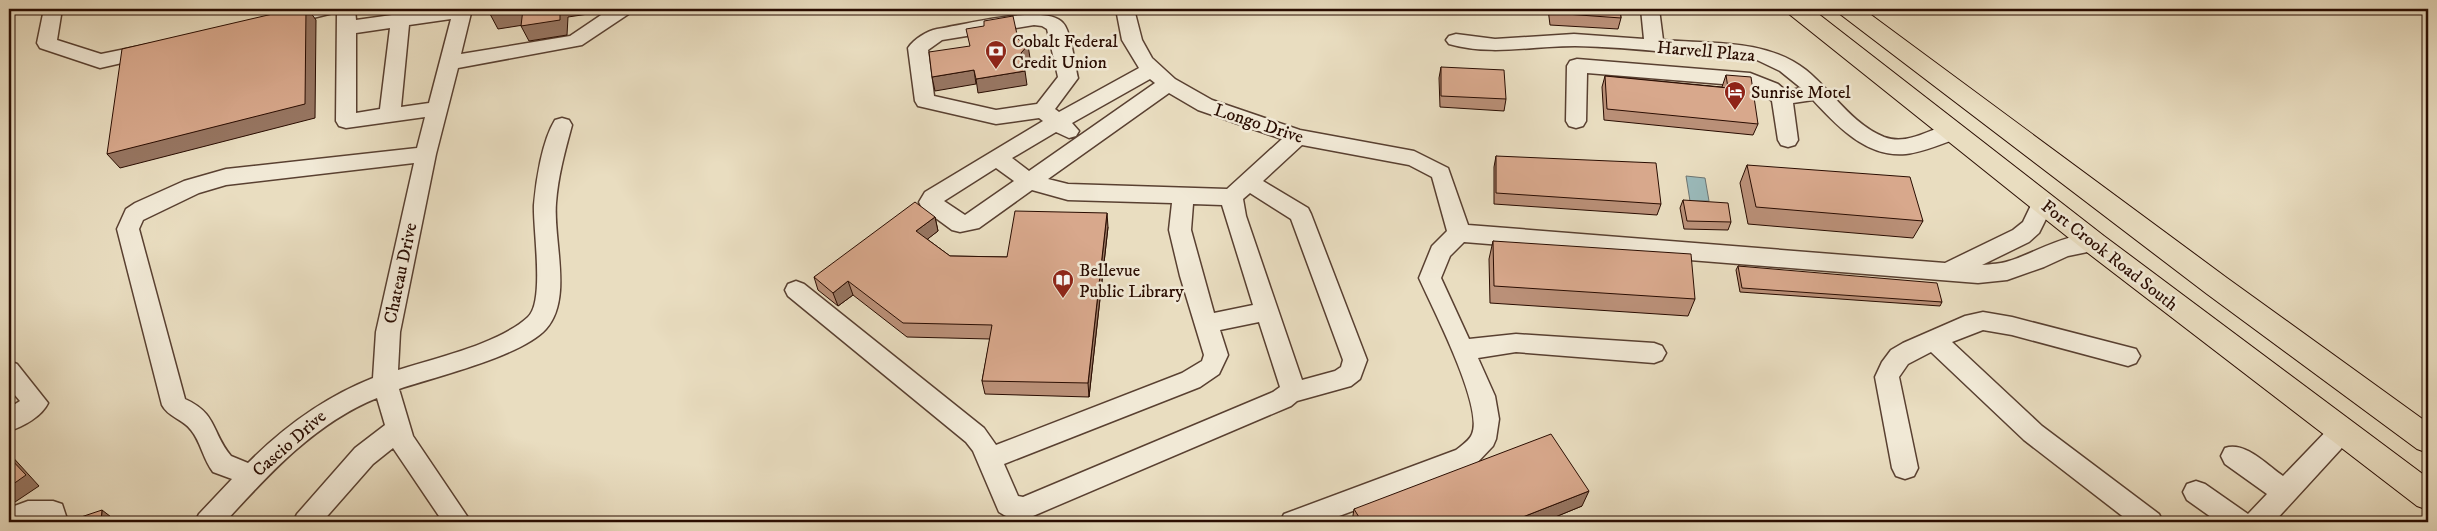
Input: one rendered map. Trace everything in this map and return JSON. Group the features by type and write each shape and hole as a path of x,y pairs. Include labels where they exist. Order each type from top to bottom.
{"main road":[{"name":"Fort Crook Road South","path":"1797,9 2094,243 2428,496"},
{"name":"Fort Crook Road South","path":"1848,9 2193,268 2428,440"}],"street":[{"path":"52,9 47,43 100,61 167,46"},
{"path":"262,24 329,9"},
{"path":"436,109 346,120 345,18 400,20 462,9"},
{"name":"Chateau Drive","path":"458,522 402,440 384,383 388,332 436,109 462,9"},
{"path":"448,64 574,41 623,9"},
{"name":"Longo Drive","path":"1125,9 1132,40 1151,70 1168,84 1205,105 1298,137 1414,158 1441,173 1458,233"},
{"path":"1650,9 1654,46"},
{"path":"1050,116 1068,78 1056,26 1047,20 1034,19 936,35 918,48 925,101 996,117 1050,116 1084,142"},
{"path":"390,115 400,20"},
{"name":"Harvell Plaza","path":"1456,40 1495,45 1574,40 1759,54 1787,66 1866,137 1883,144 1898,147 1914,145 1954,132"},
{"path":"1576,121 1576,66 1750,80 1771,89 1782,98 1788,140"},
{"path":"1151,70 1050,116 997,158 932,198 930,202 960,224 965,225 1168,84"},
{"path":"1782,98 1817,93"},
{"name":"Cascio Drive","path":"208,522 269,456 334,406 384,383 470,356 518,337 542,320 547,310 549,278 546,196 562,125"},
{"path":"1290,393 1292,387 1235,216 1241,189 1298,137"},
{"path":"252,475 222,464 201,423 187,411 174,405 128,229 130,220 142,209 226,177 426,154"},
{"path":"796,290 975,435 983,445 1008,504 1014,508 1024,508 1282,399 1290,393 1342,379 1352,372 1355,360 1300,214 1241,189 1183,195 1068,192 1028,181 997,158"},
{"path":"989,460 1191,380 1211,367 1216,355 1180,230 1183,195"},
{"path":"1949,271 2020,236 2031,227 2043,203"},
{"path":"1293,522 1465,458 1484,439 1487,419 1483,396 1430,278 1440,252 1458,233 1978,274 2007,271 2036,262 2064,248 2094,243"},
{"path":"1206,324 1266,311"},
{"path":"1905,468 1888,377 1892,364 1901,354 1973,323 1983,322 2012,326 2128,356"},
{"path":"1934,340 2033,433 2150,522"},
{"path":"1462,350 1516,343 1654,353"},
{"path":"9,371 36,403 9,420"},
{"path":"306,522 358,461 399,429"},
{"path":"2257,522 2342,432"},
{"path":"2234,456 2285,492"},
{"path":"2196,492 2238,522"},
{"path":"9,520 28,512 53,512 55,522"}],"water":[{"path":"1686,176 1705,178 1709,201 1690,201"}],"building":[{"path":"294,9 306,9 305,104 107,154 122,49"},
{"path":"491,9 522,9 490,14"},
{"path":"523,9 560,9 560,20 521,26"},
{"path":"1552,9 1620,9 1621,18 1552,13"},
{"path":"1013,16 1018,39 1028,45 1021,53 1025,71 976,79 974,70 932,77 929,52 970,46 966,29 984,26 984,21"},
{"path":"1441,67 1504,70 1506,99 1441,96"},
{"path":"1726,75 1751,77 1758,124 1607,109 1605,76 1728,88"},
{"path":"1496,156 1656,163 1661,204 1496,193"},
{"path":"1747,165 1910,177 1923,221 1756,207"},
{"path":"1683,200 1728,203 1731,222 1687,221"},
{"path":"915,202 935,217 916,231 950,256 1007,257 1015,211 1107,213 1088,383 982,381 992,325 903,323 848,281 833,293 814,277"},
{"path":"1493,241 1691,254 1695,299 1494,286"},
{"path":"1738,266 1937,283 1942,302 1742,288"},
{"path":"1551,434 1589,491 1510,522 1362,522 1354,509"},
{"path":"9,457 26,475 9,487"},
{"path":"102,510 101,522 72,522 72,520"}],"place":[{"name":"Cobalt Federal Credit Union","path":"996,70"},
{"name":"Sunrise Motel","path":"1735,111"},
{"name":"Bellevue Public Library","path":"1063,299"}]}
